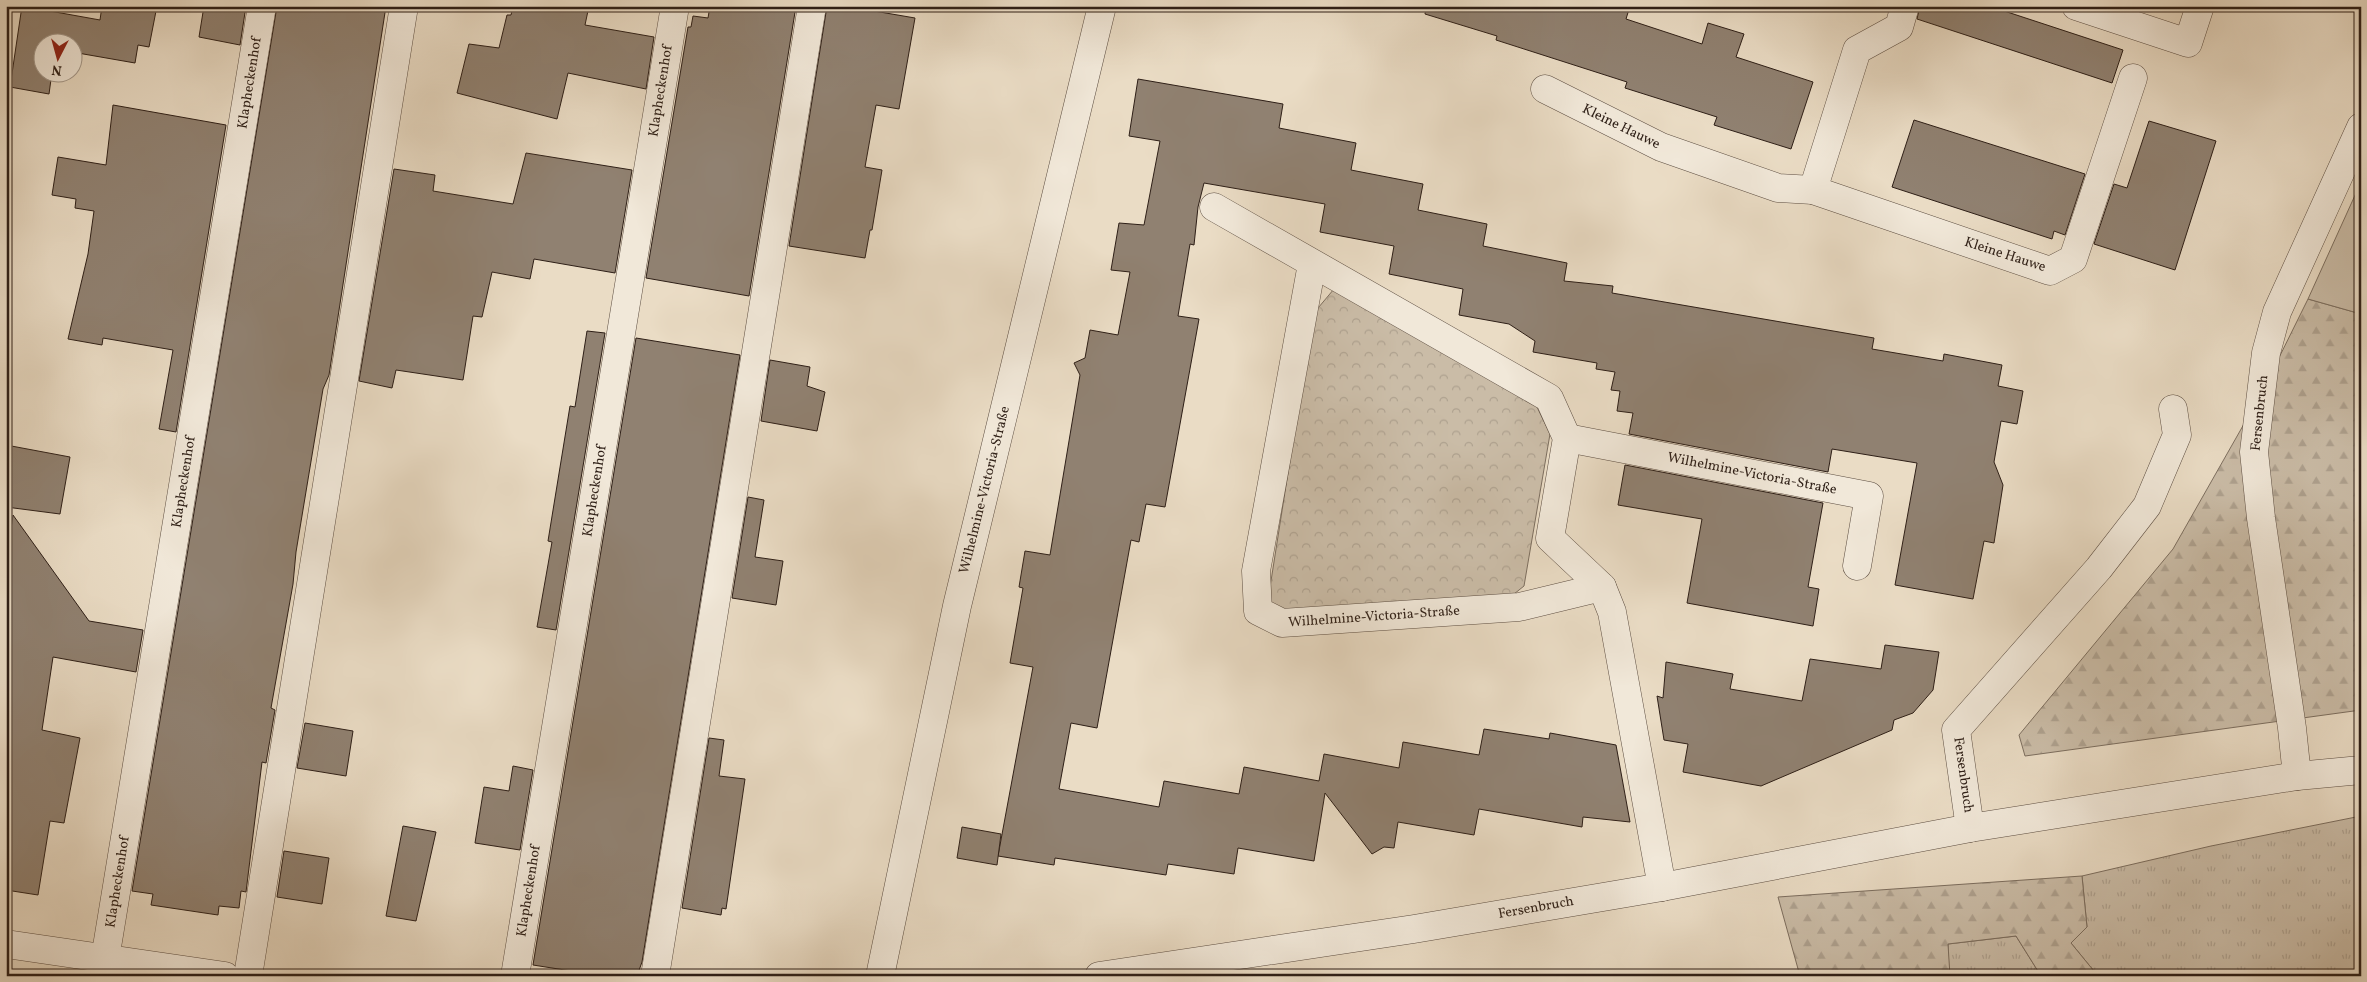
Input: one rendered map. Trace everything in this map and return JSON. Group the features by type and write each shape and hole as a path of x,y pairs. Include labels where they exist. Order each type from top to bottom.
{"street":[{"name":"Klapheckenhof","path":"105,959 262,6"},
{"path":"248,976 404,6"},
{"name":"Klapheckenhof","path":"515,976 675,6"},
{"path":"655,976 812,6"},
{"name":"Wilhelmine-Victoria-Straße","path":"880,976 957,606 1102,6"},
{"path":"1813,190 1857,50 1899,26 1905,6"},
{"path":"2076,6 2188,43 2200,6"},
{"name":"Kleine Hauwe","path":"1545,89 1661,148 1778,188 1813,190 2050,270 2072,258 2133,78"},
{"name":"Fersenbruch","path":"2297,776 2292,728 2261,518 2254,452 2266,353 2277,312 2361,127"},
{"path":"1214,207 1549,398 1567,438 1550,538 1602,587 1612,612 1662,887"},
{"name":"Wilhelmine-Victoria-Straße","path":"1312,264 1256,571 1258,611 1282,623 1500,609 1519,607 1602,587"},
{"name":"Fersenbruch","path":"1970,828 1956,730 2098,568 2147,506 2178,435 2172,409"},
{"name":"Wilhelmine-Victoria-Straße","path":"1567,438 1868,496 1857,566"},
{"name":"Fersenbruch","path":"1100,976 1414,929 1662,887 1970,828 2297,776 2361,770"},
{"path":"6,944 225,976"}],"green space":[{"path":"2361,182 2361,314 2308,299"},
{"path":"1334,289 1536,405 1550,434 1524,586 1509,598 1283,614 1268,600 1313,314"},
{"path":"2308,299 2361,314 2361,710 2025,756 2019,735 2173,549 2261,394"},
{"path":"2361,816 2361,976 2098,976 2071,943 2087,927 2082,876 2211,846"},
{"path":"2082,876 2087,927 2071,943 2098,976 2041,976 2016,936 1948,944 1950,976 1800,976 1778,897"},
{"path":"2016,936 2041,976 1949,974 1948,944"}],"building":[{"path":"22,6 100,20 102,6 134,6 156,11 149,47 138,45 135,63 82,54 82,32 32,32 32,82 51,82 49,94 10,87"},
{"path":"204,6 246,6 240,45 199,37"},
{"path":"277,6 386,6 329,375 323,389 296,552 293,584 271,708 275,710 266,763 262,762 246,892 241,891 239,908 219,906 218,915 151,905 153,894 132,891"},
{"path":"513,6 589,6 585,25 654,37 646,89 568,73 557,119 457,93 469,44 499,48 507,15 511,15"},
{"path":"710,6 796,6 749,296 646,278 688,27 691,27 693,16 708,18"},
{"path":"827,6 845,6 915,18 899,109 876,105 865,167 882,170 872,230 870,230 865,258 789,246"},
{"path":"1426,6 1630,6 1626,19 1702,44 1708,23 1744,34 1736,57 1813,82 1791,149 1714,125 1717,117 1625,88 1627,82 1496,40 1497,36 1425,14"},
{"path":"1920,6 1989,6 2123,50 2112,83 1917,19"},
{"path":"1138,79 1283,104 1279,128 1356,143 1351,170 1423,184 1418,210 1487,224 1483,246 1567,263 1564,281 1613,286 1612,293 1874,338 1872,349 1943,361 1944,354 2002,365 1998,386 2023,391 2017,424 2001,421 1994,462 2003,485 1994,543 1984,541 1973,599 1895,585 1917,463 1832,449 1828,472 1629,434 1633,413 1617,411 1620,391 1611,390 1615,372 1596,369 1597,363 1533,352 1535,341 1509,324 1459,315 1463,289 1389,274 1394,246 1320,232 1325,204 1204,183 1198,207 1194,245 1190,244 1178,316 1199,319 1165,507 1146,504 1139,542 1131,540 1097,728 1071,723 1059,789 1159,807 1164,781 1239,794 1244,767 1319,781 1324,754 1399,768 1403,742 1479,755 1484,729 1549,739 1550,733 1616,745 1630,822 1583,817 1582,827 1479,809 1474,835 1398,822 1394,848 1384,847 1372,854 1325,793 1314,861 1238,848 1234,874 1168,864 1166,875 1055,858 1054,865 998,856 1033,667 1010,663 1023,588 1019,587 1025,551 1050,555 1080,375 1074,363 1085,358 1090,330 1118,335 1130,272 1111,270 1119,223 1144,225 1160,141 1129,136"},
{"path":"113,105 226,125 176,432 159,429 173,350 103,338 102,345 68,339 88,254 94,211 75,208 76,199 52,195 58,157 106,165"},
{"path":"1914,120 2085,174 2065,235 2054,231 2052,239 1892,187"},
{"path":"2149,121 2216,141 2175,270 2094,244 2114,184 2127,188"},
{"path":"526,153 632,170 615,273 534,259 530,279 492,272 482,317 473,316 463,380 396,370 392,388 359,381 394,169 435,175 433,191 513,204"},
{"path":"587,331 605,333 556,630 537,627 552,542 548,541 570,406 575,407"},
{"path":"636,338 740,355 642,962 637,976 603,976 533,965"},
{"path":"770,360 810,367 807,386 825,392 817,431 761,421"},
{"path":"6,445 70,457 60,514 6,507"},
{"path":"1625,465 1823,503 1808,587 1819,589 1813,626 1687,603 1702,519 1618,505"},
{"path":"748,497 764,500 755,557 783,561 776,605 732,598"},
{"path":"13,515 89,621 143,630 136,672 53,657 42,730 80,738 64,823 50,821 38,895 6,890 6,563"},
{"path":"1885,645 1939,652 1933,690 1913,713 1894,720 1892,730 1761,786 1683,772 1688,744 1664,740 1657,696 1663,698 1666,662 1733,674 1730,689 1802,701 1810,659 1881,669"},
{"path":"305,723 353,731 346,776 297,768"},
{"path":"709,738 724,740 719,776 745,779 726,909 722,908 721,915 682,908"},
{"path":"513,766 533,770 520,850 475,843 484,787 509,791"},
{"path":"403,826 436,832 416,921 386,916"},
{"path":"962,827 1001,834 997,865 957,858"},
{"path":"284,851 329,858 322,904 277,897"}]}
